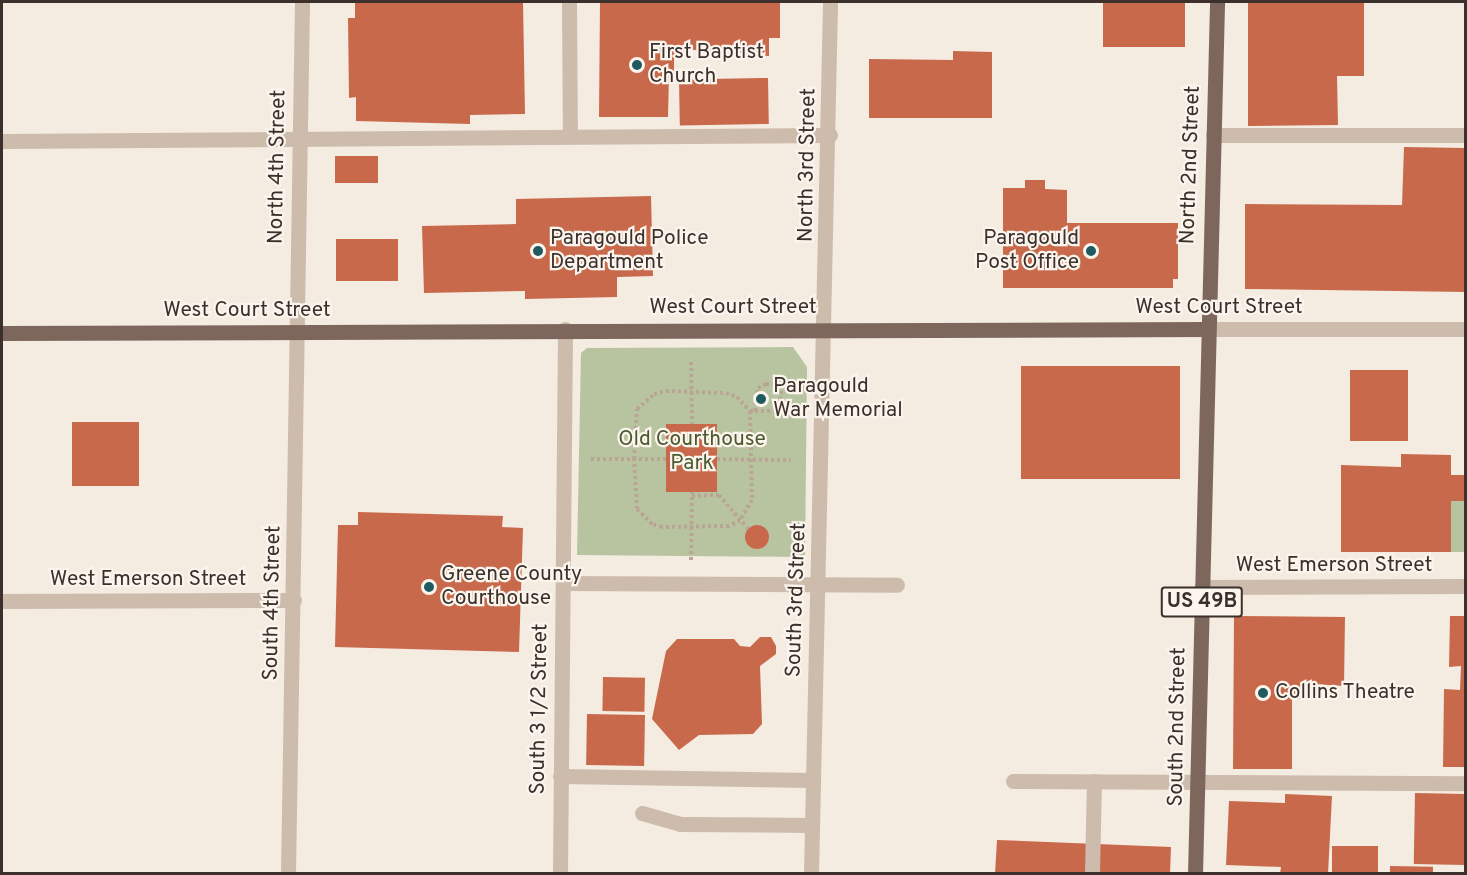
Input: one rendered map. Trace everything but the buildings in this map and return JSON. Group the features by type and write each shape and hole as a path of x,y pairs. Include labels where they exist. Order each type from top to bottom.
{"main road":[{"name":"North 2nd Street","path":"1207,330 1216,2"},
{"name":"West Court Street","path":"2,333 826,328 1207,330"},
{"name":"South 2nd Street","path":"1196,873 1207,330"}],"street":[{"name":"North 4th Street","path":"297,332 302,2"},
{"path":"569,2 570,131"},
{"name":"North 3rd Street","path":"826,328 830,2"},
{"path":"2,141 299,136 830,135"},
{"path":"1213,135 1466,135"},
{"name":"South 3rd Street","path":"811,873 826,328"},
{"name":"West Court Street","path":"1207,330 1466,329"},
{"name":"South 3 1/2 Street","path":"560,873 565,330"},
{"name":"South 4th Street","path":"288,873 297,332"},
{"path":"562,583 897,585"},
{"name":"West Emerson Street","path":"1202,587 1466,586"},
{"name":"West Emerson Street","path":"2,601 294,600"},
{"path":"560,776 813,780"},
{"path":"1013,781 1466,783"},
{"path":"1092,873 1094,781"},
{"path":"642,813 680,824 812,825"}],"path":[{"path":"691,362 692,424"},
{"path":"782,384 782,401 775,411 753,411 737,397 691,391 654,394 637,409 634,496 643,517 662,527 692,528 718,528 740,520 752,500 753,411 754,395 758,388 782,384 793,384"},
{"path":"591,459 666,459"},
{"path":"717,459 791,460"},
{"path":"691,560 692,494 719,495 748,529"}],"green space":[{"name":"Old Courthouse Park","path":"793,347 807,367 805,557 577,555 581,353 587,348"},
{"path":"1451,501 1465,501 1465,552 1451,552"}],"place":[{"name":"First Baptist Church","path":"637,65"},
{"name":"Paragould Police Department","path":"538,251"},
{"name":"Paragould Post Office","path":"1091,251"},
{"name":"Paragould War Memorial","path":"761,399"},
{"name":"Greene County Courthouse","path":"429,587"},
{"name":"Collins Theatre","path":"1263,693"}]}
